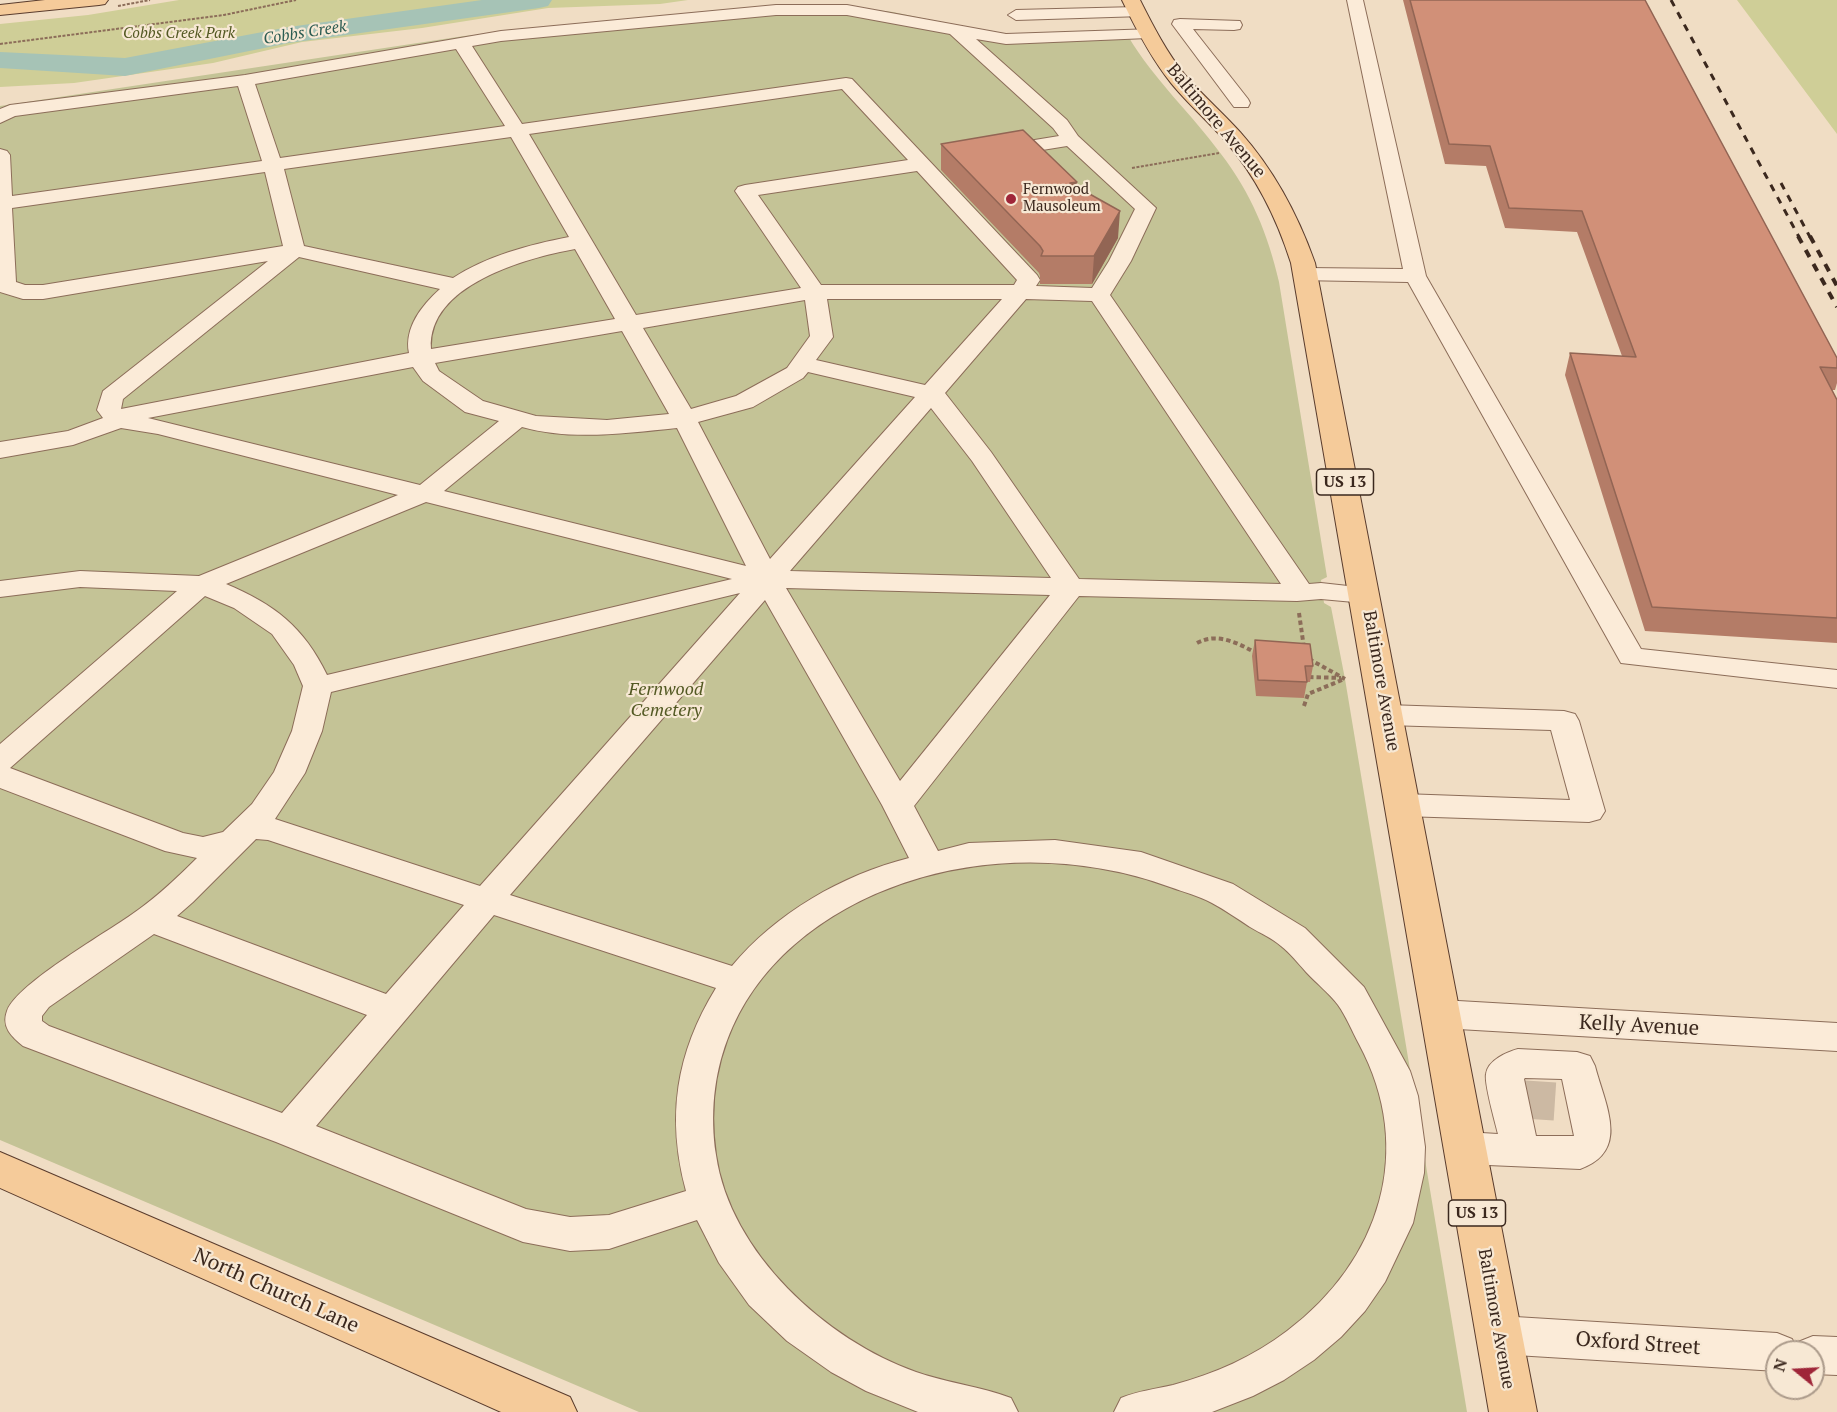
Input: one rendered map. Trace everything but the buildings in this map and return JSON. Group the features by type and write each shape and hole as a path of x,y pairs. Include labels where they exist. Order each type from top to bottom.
{"main road":[{"path":"0,10 99,0"},
{"name":"Baltimore Avenue","path":"1128,14 1178,79 1233,138 1264,178 1296,239 1306,275 1513,1412"},
{"name":"North Church Lane","path":"0,1169 553,1412"}],"street":[{"path":"1355,0 1415,276 1631,657 1837,679"},
{"path":"3,113 245,80 461,43 541,32 776,10 847,10 1006,39 1128,14"},
{"path":"1016,15 1178,16 1234,25"},
{"path":"1178,16 1241,103"},
{"path":"954,29 1060,124 1071,140 1146,208 1120,261 1098,295"},
{"path":"461,43 518,130 685,420 766,579 898,805 928,863"},
{"path":"245,80 273,165 295,250"},
{"path":"1,204 846,83 1029,280 933,394 766,579 289,1131"},
{"path":"976,155 1071,140"},
{"path":"0,155 5,286 23,292 43,292 295,250 457,285"},
{"path":"582,241 544,249 500,263 457,285 433,308 425,320 419,346 421,358 437,383 452,395 481,409 516,420 547,426 593,429 685,420 743,402 767,391 804,364 822,334 824,320 822,306 814,292 745,191 944,160"},
{"path":"295,250 112,396 109,410 119,420 158,427 766,579 1299,593 1321,591 1365,596"},
{"path":"1306,275 1415,276"},
{"path":"0,450 73,438 135,413 421,358 814,292 1020,292 1098,295"},
{"path":"1098,295 1299,593"},
{"path":"804,364 933,394 981,457 1071,587"},
{"path":"0,761 202,584 425,494 516,420"},
{"path":"0,432 86,434"},
{"path":"0,589 80,579 202,584 244,602 282,628 308,665 318,686 306,731 289,773 263,812 181,894 150,919 0,1023"},
{"path":"318,686 766,579"},
{"path":"898,805 1071,587"},
{"path":"1387,715 1564,721 1588,811 1403,805"},
{"path":"0,776 177,843 203,848 242,834 270,829 739,982"},
{"path":"996,1412 944,1400 883,1378 846,1359 813,1338 759,1287 737,1259 719,1230 707,1200 698,1170 693,1139 696,1081 713,1025 739,982 781,937 824,905 874,880 928,863 983,853 1068,852 1143,865 1213,889 1275,923 1303,945 1351,994 1370,1023 1390,1063 1404,1116 1407,1150 1404,1183 1396,1217 1383,1250 1364,1281 1340,1310 1311,1337 1278,1361 1240,1381 1199,1398 1136,1412"},
{"path":"150,919 392,1010"},
{"path":"36,998 24,1013 24,1027 36,1036 289,1131 523,1225 570,1234 609,1232 707,1200"},
{"name":"Kelly Avenue","path":"1441,1014 1837,1037"},
{"path":"1524,1019 1533,1064"},
{"path":"1465,1148 1580,1153 1590,1145 1594,1134 1574,1103 1577,1066 1518,1064 1504,1074 1513,1099 1520,1150"},
{"name":"Oxford Street","path":"1499,1335 1765,1351"}],"path":[{"path":"0,44 224,15 296,0"},
{"path":"1108,173 1223,152"},
{"path":"1299,593 1305,656 1345,678"},
{"path":"1197,643 1204,639 1233,640 1252,653 1263,653"},
{"path":"1309,677 1345,678"},
{"path":"1304,706 1308,694 1345,678"}],"green space":[{"name":"Cobbs Creek Park","path":"179,0 688,0 660,4 548,8 422,28 302,42 213,63 74,83 0,87 0,24 88,15"},
{"path":"1737,0 1837,0 1837,134"},
{"name":"Fernwood Cemetery","path":"826,4 893,12 993,33 1100,33 1128,36 1149,67 1232,169 1250,199 1270,247 1279,282 1327,577 1321,580 1324,603 1331,607 1345,679 1467,1412 639,1412 0,1140 0,106 464,36 777,6"}],"waterway":[{"name":"Cobbs Creek","path":"0,60 125,67 289,35 539,0"}],"tunnel":[{"path":"1517,1099 1562,1102"}],"railway":[{"path":"1671,0 1799,237"},
{"path":"1781,183 1810,237"},
{"path":"1798,236 1837,307"},
{"path":"1810,236 1837,286"}],"place":[{"name":"Fernwood Mausoleum","path":"1011,199"}]}
